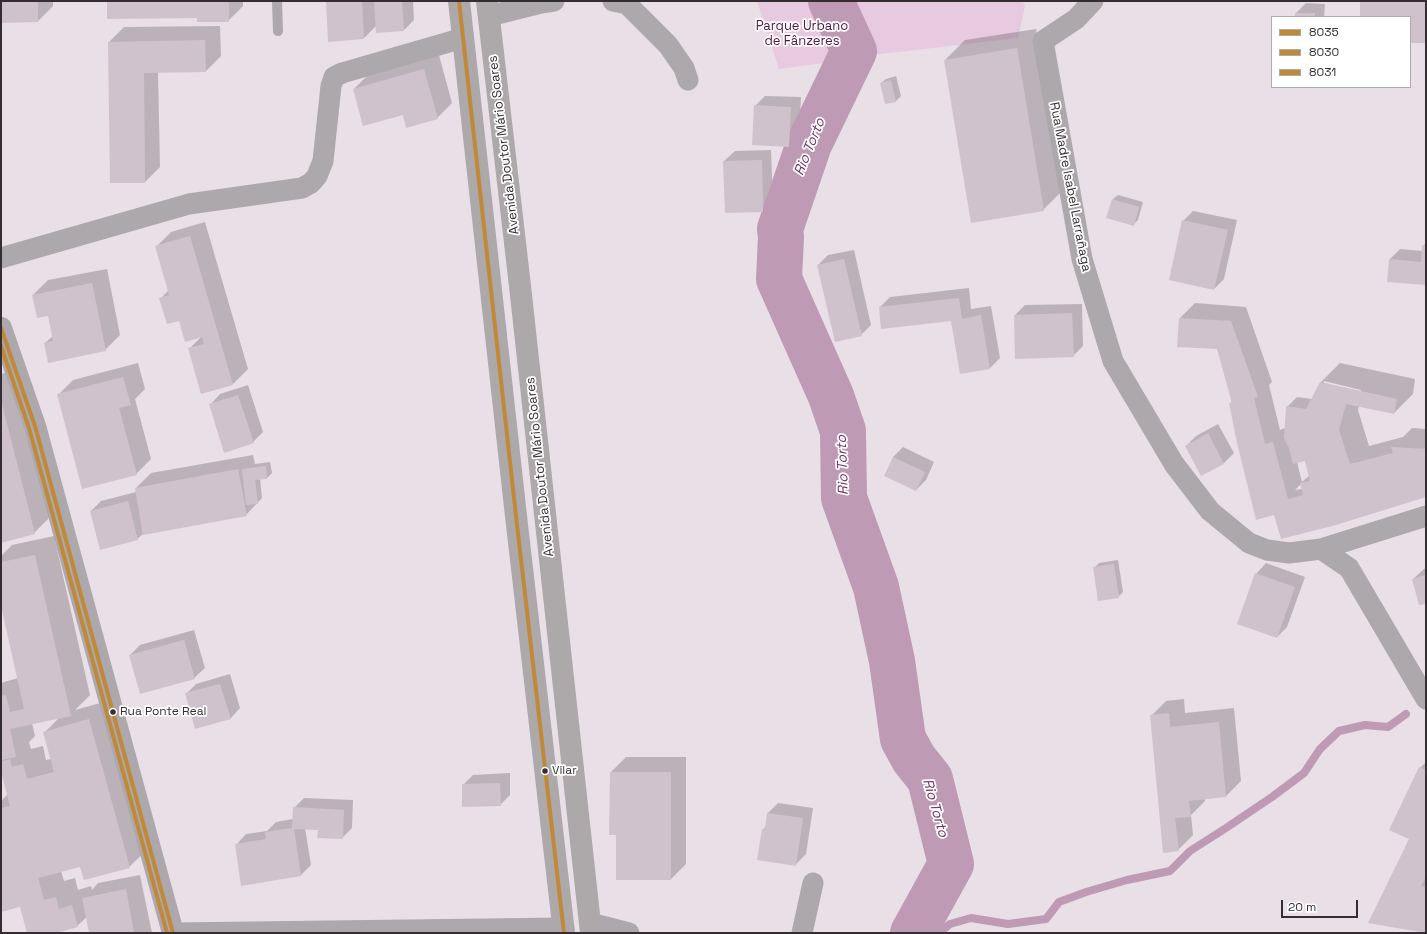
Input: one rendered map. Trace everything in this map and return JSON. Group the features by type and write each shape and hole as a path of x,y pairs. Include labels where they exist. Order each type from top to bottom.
{"main road":[{"path":"459,1 564,930"},
{"name":"Avenida Doutor Mário Soares","path":"488,8 590,928"}],"street":[{"path":"488,8 554,1"},
{"path":"613,1 627,4 668,46 684,68 688,80"},
{"name":"Rua Madre Isabel Larrañaga","path":"1093,1 1076,19 1043,41 1082,259 1113,361 1174,464 1210,511 1249,543 1267,550 1289,553 1321,550"},
{"path":"1,258 189,204 302,188 311,183 317,176 323,161 331,86 334,77 342,73 463,38"},
{"path":"1,328 35,426 173,933 564,930"},
{"path":"1321,550 1426,516"},
{"path":"1321,550 1349,568 1426,699"},
{"path":"802,933 813,884"},
{"path":"590,928 629,933"}],"lane":[{"path":"277,1 278,31"}],"green space":[{"name":"Parque Urbano de Fânzeres","path":"757,1 1022,1 1025,6 1018,38 873,55 779,69"}],"building":[{"path":"1,1 38,1 38,22 1,23"},
{"path":"107,1 229,1 229,22 197,22 197,18 107,19"},
{"path":"326,1 362,1 364,39 328,42"},
{"path":"374,1 402,1 404,31 376,33"},
{"path":"1360,1 1426,1 1426,43 1411,43 1411,16 1360,16"},
{"path":"1295,13 1315,13 1315,16 1295,16"},
{"path":"205,40 206,72 144,73 145,183 110,183 108,42"},
{"path":"1017,48 1044,211 971,223 944,60"},
{"path":"424,69 438,119 406,128 403,115 363,126 353,89"},
{"path":"891,80 896,102 885,104 880,83"},
{"path":"754,105 791,107 789,147 752,145"},
{"path":"762,160 763,212 725,213 723,161"},
{"path":"1112,199 1139,207 1134,226 1106,218"},
{"path":"1182,220 1228,230 1214,290 1169,280"},
{"path":"190,236 233,385 201,394 188,348 204,344 202,337 185,342 179,321 167,324 159,298 169,295 155,246"},
{"path":"1422,245 1426,246 1426,285 1387,282 1389,259 1421,262"},
{"path":"844,259 862,336 835,342 817,265"},
{"path":"92,283 106,351 48,363 44,343 53,341 48,316 37,318 32,295"},
{"path":"959,298 962,319 981,315 990,369 960,374 951,321 881,329 879,307"},
{"path":"1072,313 1074,357 1015,359 1014,315"},
{"path":"1179,318 1231,321 1258,397 1254,398 1265,444 1273,442 1288,499 1303,495 1300,483 1310,481 1305,461 1293,464 1289,448 1284,438 1286,406 1306,409 1320,382 1397,399 1394,414 1346,404 1339,430 1350,464 1393,453 1391,447 1426,449 1426,497 1336,525 1281,539 1274,515 1256,520 1237,443 1229,403 1232,403 1217,349 1177,347"},
{"path":"123,377 131,405 119,408 137,475 82,489 57,394"},
{"path":"238,395 254,443 224,453 209,404"},
{"path":"1,400 35,534 1,543"},
{"path":"1208,433 1224,464 1201,476 1185,446"},
{"path":"893,457 925,472 916,491 884,476"},
{"path":"266,466 267,479 255,480 258,504 246,505 242,469"},
{"path":"238,469 247,516 143,535 135,488"},
{"path":"128,501 138,540 100,550 90,511"},
{"path":"35,555 71,716 10,729 16,757 1,760 1,696 6,695 10,712 24,709 1,606 1,562"},
{"path":"1114,564 1119,598 1098,601 1093,567"},
{"path":"1255,573 1295,587 1277,638 1237,624"},
{"path":"1426,575 1426,604 1419,605 1412,579"},
{"path":"184,640 195,679 140,694 129,655"},
{"path":"220,684 231,719 195,729 185,693"},
{"path":"1169,713 1170,727 1219,722 1226,797 1189,801 1191,817 1175,818 1179,851 1163,853 1150,715"},
{"path":"89,719 130,868 84,880 80,867 38,878 44,900 56,897 59,909 72,905 78,927 56,933 27,933 20,907 1,912 1,808 10,806 1,772 1,762 10,759 12,767 23,764 27,779 54,772 43,732"},
{"path":"1419,767 1426,770 1426,876 1421,886 1426,887 1426,933 1368,923 1409,839 1389,830"},
{"path":"610,772 671,772 671,880 616,880 616,835 609,835"},
{"path":"500,783 501,806 462,807 462,784"},
{"path":"293,807 344,810 343,839 317,838 318,830 294,829 301,876 241,886 235,844 266,839 265,832 292,828"},
{"path":"767,813 803,818 796,866 757,860 762,829 765,830"},
{"path":"126,889 134,933 89,933 82,898"}],"waterway":[{"name":"Rio Torto","path":"831,1 854,51 809,144 780,229 779,279 831,396 843,431 844,498 876,587 892,661 903,739 914,759 930,779 951,864 913,933"},
{"path":"939,933 950,924 971,918 1008,924 1046,919 1059,902 1086,892 1127,880 1170,871 1190,851 1272,797 1304,773 1320,749 1339,731 1365,725 1388,727 1406,714"}],"transit line":[{"name":"8035","path":"459,1 564,933"},
{"name":"8030","path":"1,328 35,426 173,933"},
{"name":"8031","path":"1,346 29,428 167,933"}],"place":[{"name":"Rua Ponte Real","path":"113,712"},
{"name":"Vilar","path":"545,771"}]}
